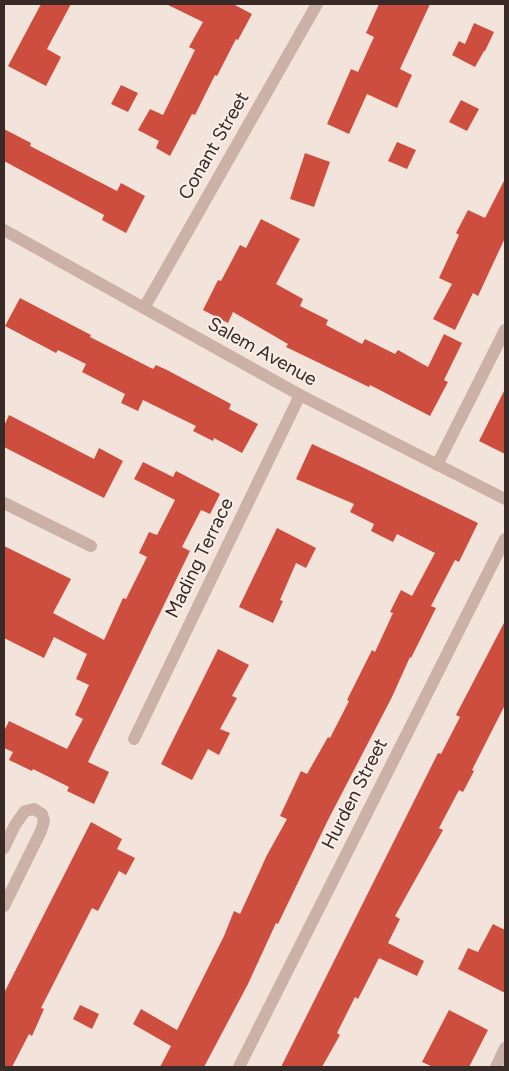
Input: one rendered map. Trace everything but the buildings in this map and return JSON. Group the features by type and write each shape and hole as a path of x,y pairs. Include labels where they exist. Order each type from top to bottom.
{"street":[{"name":"Conant Street","path":"144,308 317,4"},
{"name":"Salem Avenue","path":"4,230 300,395 505,499"},
{"path":"437,465 505,330"},
{"name":"Mading Terrace","path":"134,739 300,395"},
{"path":"4,503 91,546"},
{"name":"Hurden Street","path":"239,1067 505,539"},
{"path":"4,848 15,825 25,811 34,809 42,814 44,821 41,831 4,906"},
{"path":"496,1067 505,1048"}]}
